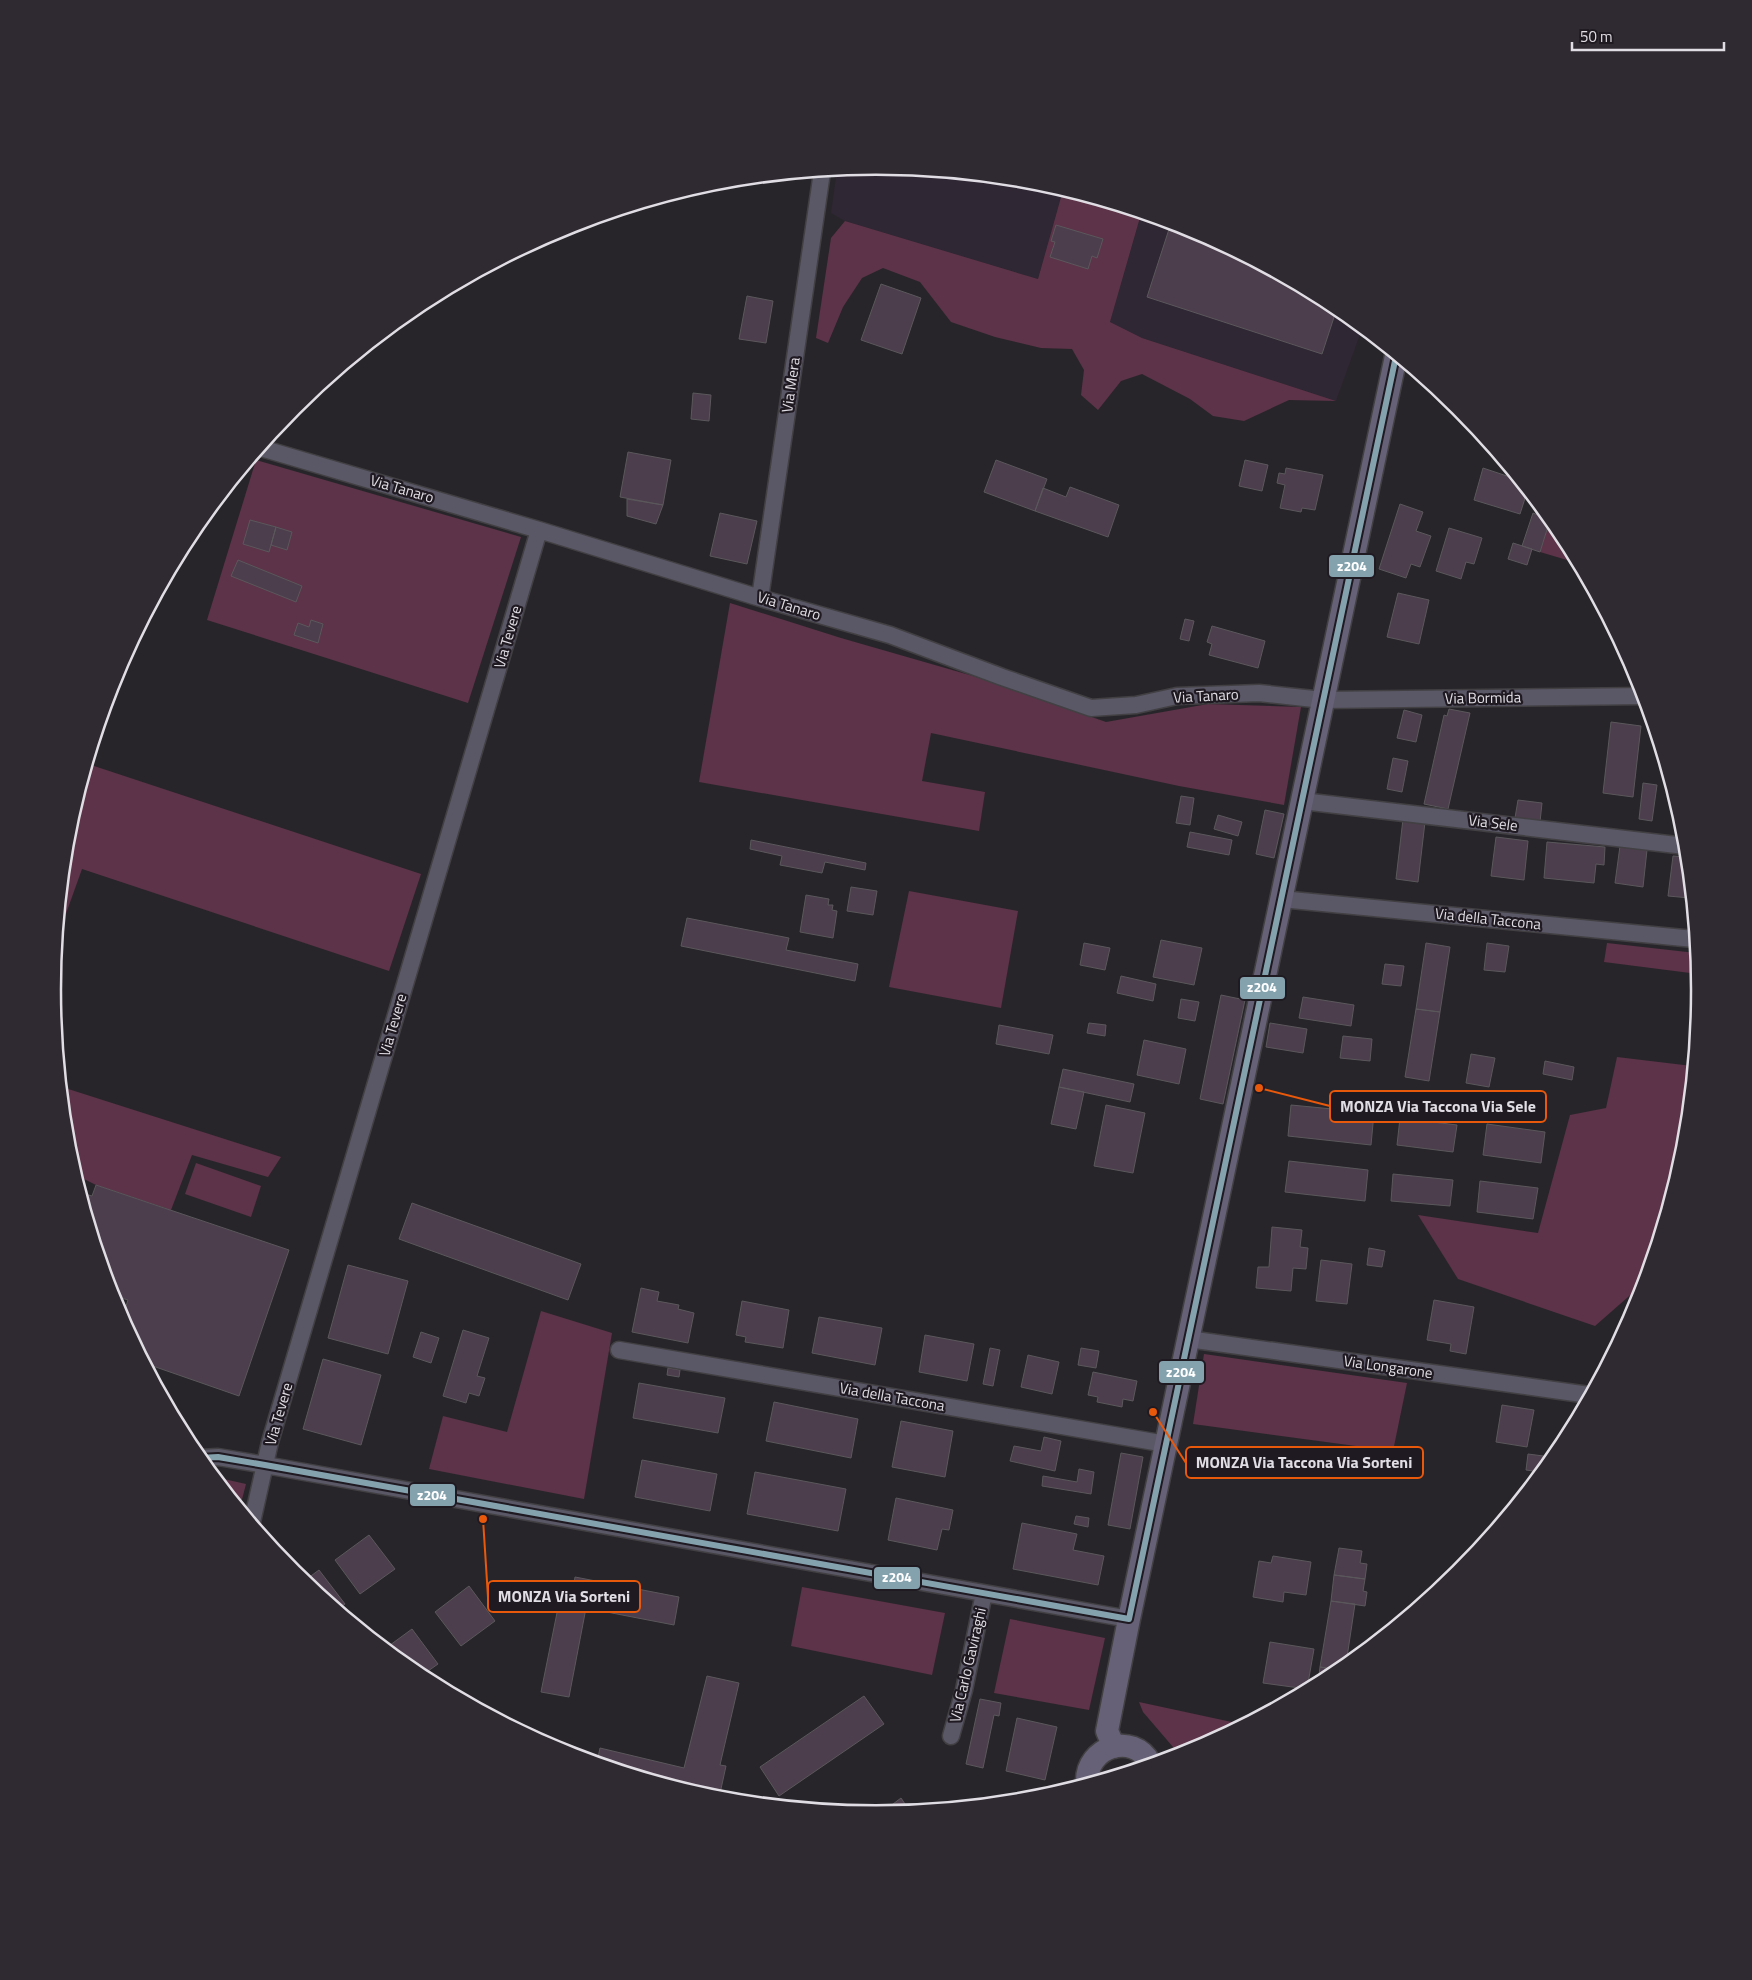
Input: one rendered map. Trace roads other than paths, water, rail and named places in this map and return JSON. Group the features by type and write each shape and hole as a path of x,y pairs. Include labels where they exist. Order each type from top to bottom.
{"main road":[{"path":"1114,1747 1108,1731 1128,1619 1395,362"},
{"path":"1088,1777 1089,1766 1095,1757 1104,1750 1114,1747 1133,1748 1146,1759"}],"street":[{"name":"Via Mera","path":"760,598 821,177"},
{"name":"Via Tanaro","path":"266,450 890,636 1090,708 1136,705 1177,696 1259,693 1323,700"},
{"name":"Via Tevere","path":"254,1515 265,1465 539,530"},
{"name":"Via Bormida","path":"1323,700 1636,696"},
{"name":"Via Sele","path":"1302,801 1677,845"},
{"name":"Via della Taccona","path":"1281,899 1689,939"},
{"name":"Via Longarone","path":"1188,1339 1583,1394"},
{"name":"Via della Taccona","path":"619,1350 1166,1444"},
{"path":"210,1458 265,1465 1128,1619"},
{"name":"Via Carlo Gaviraghi","path":"952,1736 964,1690 984,1593"}],"place":[{"name":"MONZA Via Taccona Via Sele","path":"1259,1088"},
{"name":"MONZA Via Taccona Via Sorteni","path":"1153,1412"},
{"name":"MONZA Via Sorteni","path":"483,1519"}]}
